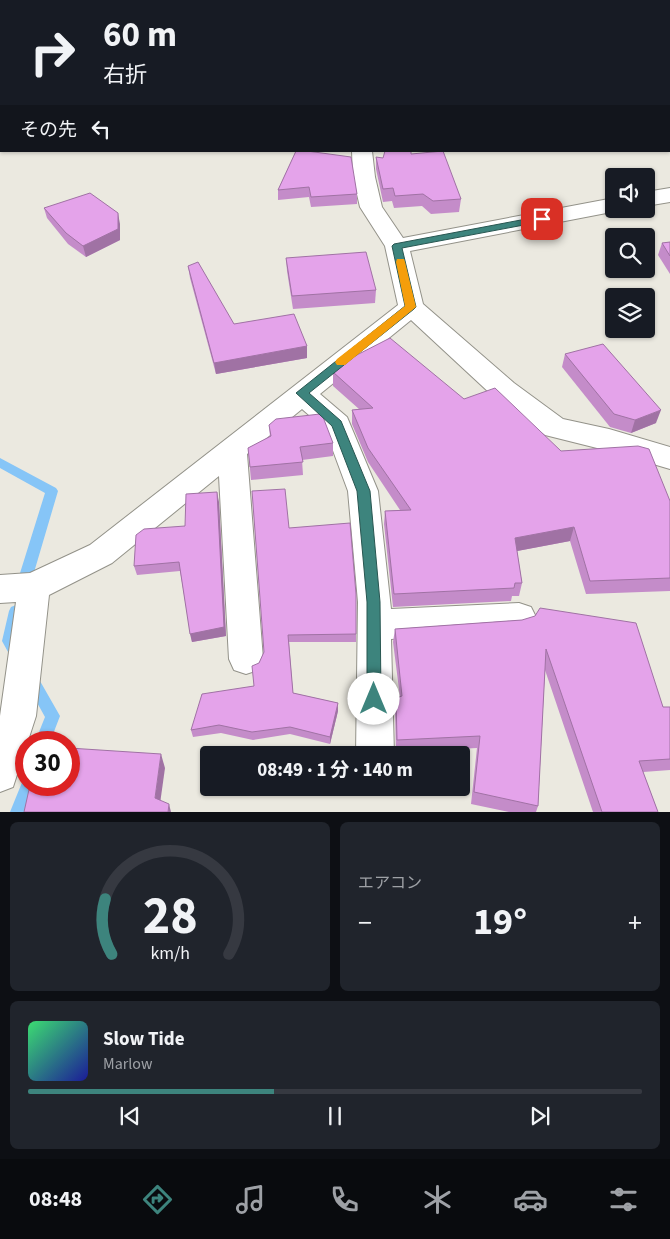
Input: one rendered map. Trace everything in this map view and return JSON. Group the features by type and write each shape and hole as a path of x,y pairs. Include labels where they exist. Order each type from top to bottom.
{"street":[{"path":"362,152 364,177 370,208 397,246 410,307 504,390 555,428 609,440 670,458"},
{"path":"655,197 670,194"},
{"path":"397,246 605,207"},
{"path":"0,588 34,587 101,554 410,307"},
{"path":"302,393 337,424 364,491 374,602 375,746"},
{"path":"232,448 246,659"},
{"path":"0,774 18,716 34,587"},
{"path":"374,625 519,617"}],"building":[{"path":"296,152 314,152 351,157 357,194 311,197 309,187 278,190"},
{"path":"385,152 411,152 411,154 443,152 461,199 433,201 423,194 395,196 393,188 383,189 376,157 383,158"},
{"path":"90,193 118,213 118,229 83,246 66,233 44,208"},
{"path":"670,242 670,256 662,243"},
{"path":"366,252 376,290 292,296 286,258"},
{"path":"198,262 234,324 294,314 307,346 214,363 188,266"},
{"path":"390,338 464,399 495,388 561,451 638,446 649,449 670,501 670,578 590,581 574,527 515,538 522,583 515,583 514,588 394,594 385,511 411,510 368,448 352,410 373,408 333,372 351,358"},
{"path":"603,344 661,410 635,420 614,414 565,354"},
{"path":"320,414 323,417 333,443 300,447 303,462 250,467 248,448 271,436 269,425 276,419"},
{"path":"285,489 289,528 350,523 356,594 356,634 288,635 293,693 338,703 330,737 290,727 252,732 219,725 191,730 202,694 254,686 252,666 259,663 264,652 252,491"},
{"path":"217,492 224,627 190,634 179,562 134,566 136,535 144,529 185,526 186,494"},
{"path":"540,608 636,623 663,707 670,707 670,759 639,761 658,812 602,812 546,649 538,806 474,792 480,736 397,740 396,698 402,696 395,629 522,620 535,616"},
{"path":"80,749 161,754 155,798 169,804 168,812 24,812 28,796 80,796"}],"waterway":[{"path":"0,463 52,491 23,586"},
{"path":"16,611 9,641 18,657"},
{"path":"31,679 53,716 47,731"},
{"path":"18,812 24,796"}],"slow traffic":[{"path":"341,362 410,307 400,262"}],"route":[{"path":"374,699 374,602 364,491 337,424 302,393 410,307 397,246 542,219"}]}
